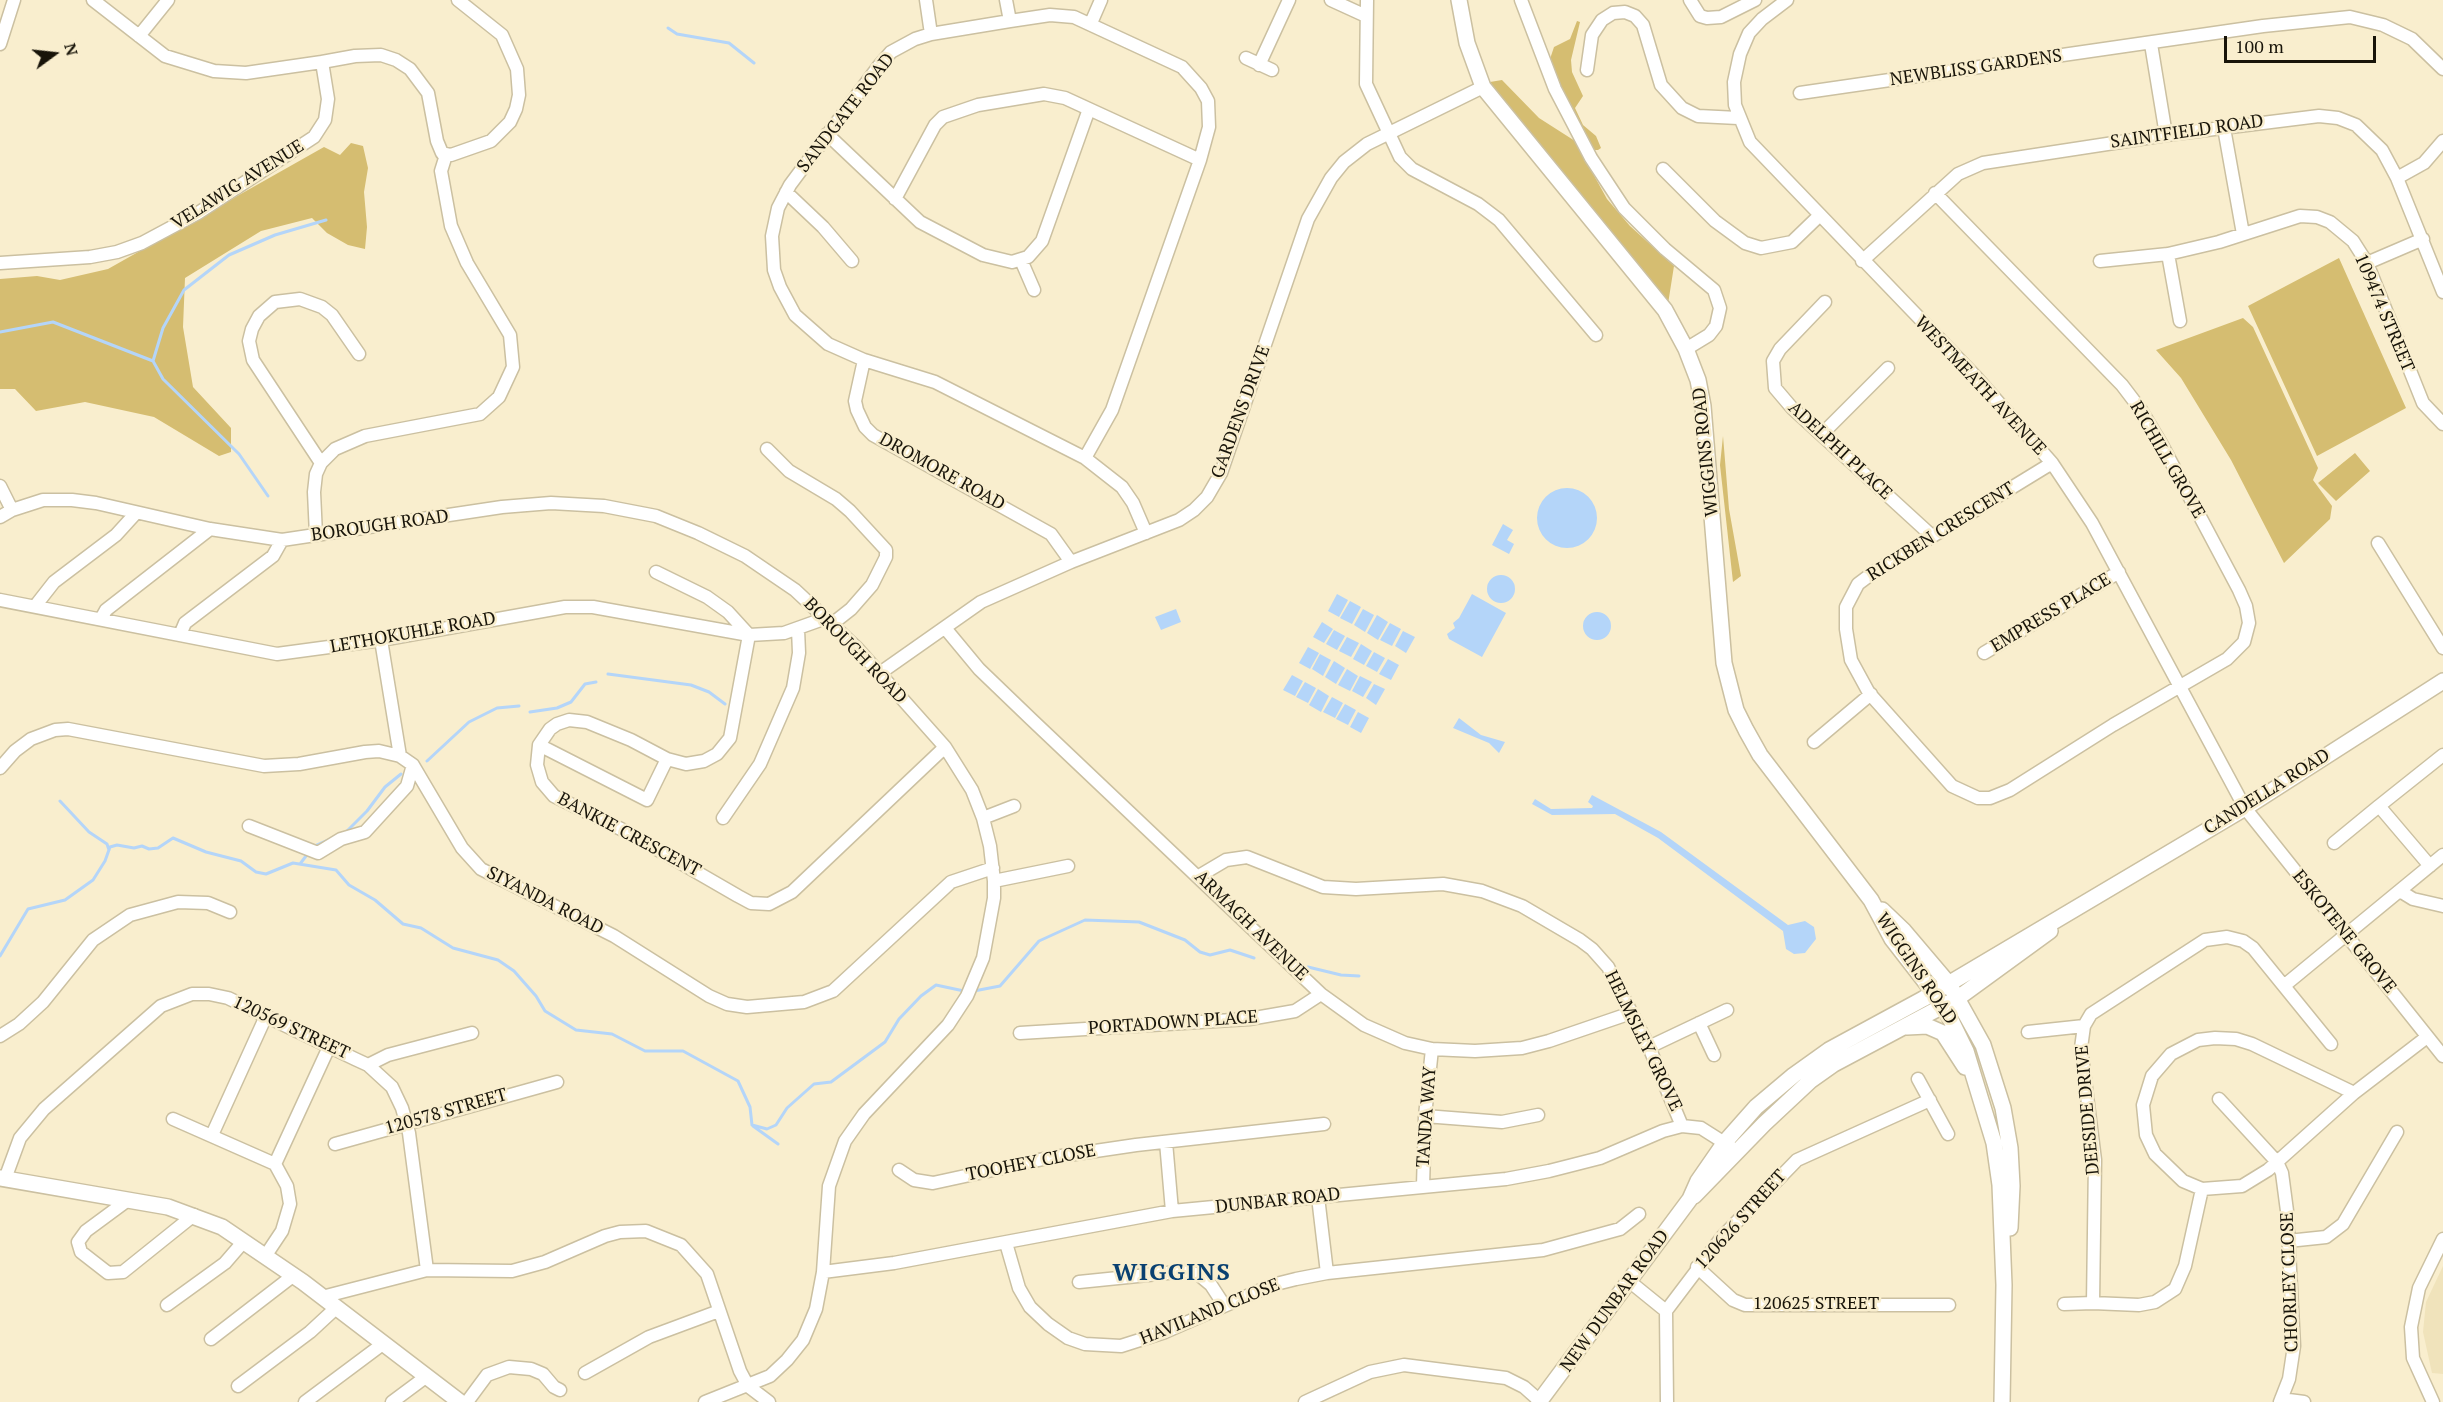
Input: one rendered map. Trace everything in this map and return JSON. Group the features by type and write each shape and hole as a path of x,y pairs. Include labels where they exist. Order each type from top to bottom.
{"street":[{"path":"0,44 14,0"},
{"path":"93,0 165,56 214,71 246,73 355,56 381,55 410,69 428,93 437,141 446,155"},
{"path":"139,36 168,0"},
{"path":"446,155 474,149 496,137 510,122 519,95 518,69 507,43 458,0"},
{"path":"926,0 931,34"},
{"path":"1006,0 1010,21"},
{"path":"1091,23 1101,0"},
{"path":"1259,64 1289,0"},
{"path":"1331,0 1366,16"},
{"path":"1367,0 1366,84 1400,157 1412,169 1478,204 1499,220 1596,335"},
{"name":"WIGGINS ROAD","path":"1459,0 1467,43 1483,87 1665,310 1686,349 1698,380 1703,406 1724,663 1736,710 1760,755 1871,900 1892,939 1934,992 1951,1002 1990,1064 2008,1132 2012,1186 2004,1285"},
{"path":"1521,0 1555,90 1591,158 1624,208 1665,249 1714,290 1720,308 1716,326 1709,335 1686,349"},
{"path":"1690,0 1700,16 1714,18 1755,0"},
{"path":"1761,0 1784,2"},
{"name":"WESTMEATH AVENUE","path":"1784,2 1749,33 1740,54 1734,82 1738,118 1749,142 1976,377 2052,463 2092,523 2245,808"},
{"path":"1587,70 1592,35 1602,20 1613,13 1625,12 1635,16 1644,25 1661,85 1682,108 1698,116 1738,118"},
{"name":"SANDGATE ROAD","path":"1085,459 1112,410 1200,160 1210,114 1201,88 1182,67 1091,23 1062,15 931,34 909,42 891,52 827,134 786,192 778,208 772,236 774,270 780,287 795,315 828,344 864,360 935,382 1085,459 1122,487 1133,504 1146,533"},
{"name":"NEWBLISS GARDENS","path":"1800,93 2263,26 2350,17 2383,25 2412,39 2443,69"},
{"path":"2151,44 2166,135"},
{"path":"1246,58 1272,70"},
{"name":"VELAWIG AVENUE","path":"0,263 90,257 117,252 142,243 198,213 314,137 325,120 328,99 322,62"},
{"name":"GARDENS DRIVE","path":"880,673 981,603 1071,562 1179,520 1207,497 1221,473 1308,219 1319,196 1344,162 1367,144 1387,132 1483,87"},
{"path":"895,199 935,125 952,112 978,105 1044,94 1065,98 1200,160"},
{"path":"827,134 920,222 998,261 1021,260 1035,250 1048,227 1089,109"},
{"name":"SAINTFIELD ROAD","path":"1862,261 1958,174 1983,163 2295,117 2338,118 2356,125 2368,134 2382,150 2397,178 2443,292"},
{"path":"2224,128 2243,234"},
{"path":"2397,178 2424,163 2443,141"},
{"path":"316,535 314,492 316,474 321,463 335,449 350,440 480,414 499,397 513,367 510,335 467,263 451,226 441,171 446,155"},
{"path":"1663,169 1715,221 1745,243 1761,248 1792,242 1820,215"},
{"path":"786,192 824,228 852,261"},
{"name":"RICHILL GROVE","path":"1935,193 2122,386 2162,445 2239,590 2246,606 2249,623 2244,642 2227,659 2179,686"},
{"name":"109474 STREET","path":"2100,261 2168,254 2300,216 2317,217 2343,231 2367,263 2423,403 2443,424"},
{"path":"2367,263 2423,239"},
{"path":"2168,254 2180,321"},
{"path":"1021,260 1034,290"},
{"path":"321,463 253,360 249,341 252,329 259,316 275,302 300,299 322,307 332,315 359,354"},
{"name":"ADELPHI PLACE","path":"1825,302 1780,350 1773,361 1775,388 1781,397 1932,536"},
{"name":"DROMORE ROAD","path":"864,360 855,401 856,410 865,427 873,435 1051,534 1071,562"},
{"path":"1822,434 1888,368"},
{"name":"LETHOKUHLE ROAD","path":"0,600 36,605 277,654 381,640 580,606 766,636 829,621 851,609 872,585 886,557 886,550 880,541 836,499 789,471 767,448"},
{"name":"RICKBEN CRESCENT","path":"2052,463 1932,536 1858,585 1846,607 1846,629 1851,660 1871,694 1953,786 1966,794 1990,798 2019,785 2179,686"},
{"path":"0,486 12,510"},
{"name":"BOROUGH ROAD","path":"0,517 12,510 43,500 72,500 96,503 210,529 282,540 502,507 550,503 604,506 656,516 745,556 795,590 880,673 945,747 972,790 983,818 994,874 986,946 974,980 957,1011 931,1045 864,1114 845,1141 829,1186 823,1272 813,1321 796,1351 770,1376 705,1402"},
{"path":"36,605 54,582 116,535 136,513"},
{"path":"101,619 106,610 210,529"},
{"path":"180,635 185,622 273,556 282,540"},
{"path":"2378,543 2443,648"},
{"path":"656,572 707,597 739,622 749,635 735,724 724,747 717,754 696,763 686,764 667,759 605,728 579,720 558,724 550,729 539,745 647,800 667,759"},
{"name":"EMPRESS PLACE","path":"1984,653 2119,572"},
{"name":"ARMAGH AVENUE","path":"945,628 986,676 1321,994 1364,1025 1383,1035 1432,1049 1475,1051 1522,1048 1588,1030 1631,1013"},
{"path":"723,818 760,764 793,688 799,653 798,629"},
{"path":"381,640 400,756"},
{"name":"CANDELLA ROAD","path":"1934,992 2245,808 2443,681"},
{"path":"1814,742 1871,694"},
{"name":"SIYANDA ROAD","path":"0,768 15,751 31,739 55,730 68,729 264,766 299,764 365,752 379,751 400,756 413,765 462,848 481,869 614,936 719,1002 736,1006 762,1007 804,1002 833,991 951,882 994,874 1068,866"},
{"name":"BANKIE CRESCENT","path":"539,745 539,774 544,786 554,796 629,833 738,896 761,904 770,904 792,892 945,747"},
{"path":"2334,843 2443,755"},
{"path":"249,826 318,853 341,839 365,832 407,786 413,765"},
{"path":"983,818 1014,806"},
{"path":"2379,806 2430,866"},
{"name":"ESKOTENE GROVE","path":"2245,808 2443,1056"},
{"path":"2285,985 2443,855"},
{"name":"HELMSLEY GROVE","path":"1199,876 1226,860 1247,857 1323,887 1356,889 1426,884 1482,891 1522,906 1592,949 1608,967 1649,1047 1682,1126"},
{"path":"2400,891 2413,899 2443,906"},
{"name":"WIGGINS ROAD","path":"1871,900 1904,931 1949,984 1959,1034 1981,1096 1994,1143 2000,1185 2004,1285 2002,1402"},
{"name":"CANDELLA ROAD","path":"1951,1002 2090,900"},
{"path":"0,1036 19,1024 43,1002 93,940 130,915 178,902 208,903 230,912"},
{"name":"DEESIDE DRIVE","path":"2093,1303 2095,1160 2092,1116 2082,1048 2084,1026 2091,1014 2101,1005 2176,957 2205,940 2217,937 2243,941 2285,985 2331,1044"},
{"path":"1731,1147 1756,1107 1803,1068 1829,1050 1934,992"},
{"name":"120569 STREET","path":"3,1179 20,1138 33,1120 161,1006 192,994 209,994 228,998 368,1065 392,1087 407,1123 427,1270"},
{"name":"PORTADOWN PLACE","path":"1020,1033 1249,1019 1295,1011 1321,994"},
{"path":"1731,1147 1834,1064 1951,1002"},
{"path":"1649,1047 1727,1010"},
{"path":"212,1135 266,1016"},
{"path":"1699,1023 1714,1055"},
{"path":"1901,1028 1927,1026 1943,1033 1981,1096"},
{"path":"2028,1032 2084,1026"},
{"path":"368,1065 388,1055 472,1033"},
{"path":"2354,1094 2236,1039 2215,1038 2198,1041 2171,1054 2160,1064 2147,1087 2144,1105 2146,1135 2167,1168 2183,1181 2202,1189 2242,1186 2257,1179 2354,1094 2427,1037"},
{"path":"275,1164 329,1047"},
{"name":"TANDA WAY","path":"1423,1186 1425,1116 1432,1049"},
{"path":"1918,1079 1948,1134"},
{"name":"120578 STREET","path":"335,1144 557,1082"},
{"path":"2219,1099 2277,1162"},
{"name":"120626 STREET","path":"1666,1311 1698,1267 1749,1206 1797,1160 1809,1152 1930,1100"},
{"path":"1425,1116 1502,1122 1538,1114"},
{"path":"173,1119 275,1164 287,1186 290,1204 282,1231 266,1255"},
{"name":"TOOHEY CLOSE","path":"899,1170 914,1180 933,1184 1048,1158 1324,1124"},
{"path":"1682,1126 1701,1128 1731,1147"},
{"name":"DUNBAR ROAD","path":"823,1272 894,1263 1172,1211 1506,1179 1600,1158 1663,1131 1682,1126"},
{"path":"2288,1241 2326,1238 2343,1224 2397,1132"},
{"path":"1166,1142 1172,1211"},
{"name":"NEW DUNBAR ROAD","path":"1540,1402 1690,1199 1698,1181 1731,1147"},
{"name":"CHORLEY CLOSE","path":"2277,1162 2285,1192 2294,1347 2289,1380 2280,1401"},
{"path":"3,1179 128,1200 194,1215 222,1227 294,1275 460,1402"},
{"path":"2064,1304 2139,1305 2155,1302 2175,1289 2185,1266 2202,1189"},
{"path":"1318,1197 1327,1273"},
{"path":"128,1200 86,1231 78,1242 81,1252 108,1274 123,1272 194,1215"},
{"name":"HAVILAND CLOSE","path":"1006,1243 1019,1287 1030,1307 1048,1324 1068,1338 1085,1344 1121,1346 1166,1332 1272,1285 1327,1273 1543,1250 1620,1229 1639,1214"},
{"path":"322,1297 427,1270 512,1271 545,1262 605,1236 620,1232 646,1231 671,1239 692,1254 707,1274 734,1357 748,1386 769,1402"},
{"path":"2433,1402 2413,1358 2411,1327 2413,1307 2419,1288 2443,1239"},
{"path":"167,1305 225,1263 244,1241"},
{"name":"120625 STREET","path":"1698,1267 1733,1300 1745,1305 1949,1305"},
{"path":"1079,1282 1187,1271 1199,1275 1211,1285 1224,1305"},
{"path":"211,1339 294,1275"},
{"path":"1629,1281 1666,1311 1667,1402"},
{"path":"238,1386 310,1332 337,1307"},
{"path":"585,1373 639,1342 719,1311"},
{"path":"305,1402 384,1343"},
{"path":"1305,1402 1370,1372 1404,1365 1506,1378 1524,1387 1540,1402"},
{"path":"466,1402 488,1375 509,1367 543,1374 554,1387 560,1390"},
{"path":"392,1402 426,1376"},
{"path":"2280,1401 2304,1402"}],"shaded area":[{"path":"1577,21 1580,22 1571,60 1572,72 1583,96 1575,108 1583,125 1596,136 1601,148 1598,150 1594,150 1589,144 1558,86 1555,71 1549,62 1554,47 1570,39"},
{"path":"1502,80 1539,118 1575,141 1607,199 1630,226 1674,266 1668,304 1528,134 1490,82"},
{"path":"351,143 363,146 368,168 364,192 367,227 365,249 348,245 327,233 312,218 261,231 185,278 183,327 193,387 231,428 231,452 219,456 154,417 85,402 36,411 15,389 0,389 0,279 37,276 60,280 108,269 324,147 340,155"},
{"path":"2339,258 2406,408 2317,456 2248,306"},
{"path":"2243,318 2253,327 2318,468 2313,480 2332,506 2330,519 2284,563 2231,460 2181,378 2156,350"},
{"path":"1723,436 1729,509 1741,576 1733,582 1720,465"},
{"path":"2355,453 2370,471 2336,501 2318,483"},
{"path":"2443,1266 2443,1374 2432,1373 2423,1332 2426,1302"}],"water":[{"path":"1561,488 1573,488 1584,493 1592,501 1597,518 1595,530 1584,543 1573,548 1561,548 1550,543 1542,535 1537,524 1537,512 1542,501 1550,493"},
{"path":"1503,524 1513,530 1507,540 1514,544 1509,554 1492,545"},
{"path":"1501,575 1511,579 1515,589 1511,599 1501,603 1491,599 1487,589 1491,579"},
{"path":"1337,594 1348,600 1339,617 1328,611"},
{"path":"1472,594 1506,613 1482,657 1449,639 1447,634 1455,628 1453,623 1459,618"},
{"path":"1350,601 1361,607 1352,624 1340,618"},
{"path":"1176,609 1181,622 1161,630 1155,617"},
{"path":"1363,609 1374,615 1365,632 1354,625"},
{"path":"1597,612 1607,616 1611,626 1607,636 1597,640 1587,636 1583,626 1587,616"},
{"path":"1377,615 1388,622 1378,640 1367,633"},
{"path":"1322,622 1333,629 1324,643 1313,637"},
{"path":"1390,623 1401,629 1392,646 1380,640"},
{"path":"1334,630 1345,636 1337,650 1326,644"},
{"path":"1403,631 1415,637 1406,653 1395,646"},
{"path":"1347,637 1359,643 1351,657 1339,651"},
{"path":"1361,644 1372,651 1364,665 1353,659"},
{"path":"1308,647 1319,653 1310,669 1299,663"},
{"path":"1374,652 1385,658 1377,672 1366,666"},
{"path":"1320,654 1331,660 1323,676 1312,669"},
{"path":"1388,659 1399,665 1391,680 1379,674"},
{"path":"1334,661 1345,668 1336,684 1325,677"},
{"path":"1347,669 1358,676 1350,691 1338,685"},
{"path":"1292,675 1303,681 1295,696 1283,690"},
{"path":"1360,676 1372,682 1363,697 1352,691"},
{"path":"1305,682 1316,688 1308,703 1296,697"},
{"path":"1374,684 1385,689 1376,705 1366,698"},
{"path":"1318,689 1329,696 1321,712 1309,705"},
{"path":"1332,697 1343,703 1335,718 1323,712"},
{"path":"1345,704 1356,710 1348,725 1336,719"},
{"path":"1358,712 1369,718 1361,733 1350,727"},
{"path":"1459,718 1481,735 1505,742 1499,753 1489,743 1453,728"},
{"path":"1592,795 1661,832 1788,925 1805,921 1814,927 1816,939 1805,953 1794,954 1786,949 1783,931 1658,838 1615,814 1552,815 1532,804 1535,799 1551,809 1592,808 1593,806 1588,802"}],"waterway":[{"path":"668,28 677,34 729,43 754,63"},
{"path":"0,332 53,322 153,361 163,328 184,290 229,255 275,235 326,220"},
{"path":"153,361 163,379 239,454 268,496"},
{"path":"608,674 691,685 709,692 725,704"},
{"path":"530,712 557,708 571,702 585,684 596,682"},
{"path":"427,761 469,722 497,708 519,706"},
{"path":"345,833 367,811 385,787 401,774"},
{"path":"60,801 89,832 107,844 109,850"},
{"path":"0,956 28,909 65,900 93,880 105,861 110,847 117,845 158,848 173,838 206,852 241,861 256,872 266,874 293,863 336,870 349,885 375,900 403,924 421,928 453,948 498,960 514,971 536,996 545,1011 576,1030 612,1034 645,1051 683,1051 738,1081 750,1107 752,1125 767,1129 776,1125 787,1108 814,1084 831,1082 885,1042 899,1019 921,996 936,985 964,991"},
{"path":"312,847 328,840"},
{"path":"300,864 306,856"},
{"path":"974,991 1000,986 1039,941 1085,920 1139,922 1185,940 1200,952 1210,955 1230,950 1254,958"},
{"path":"1308,967 1341,975 1359,976"},
{"path":"753,1126 778,1144"}],"district":[{"name":"WIGGINS","path":"1172,1273"}]}
